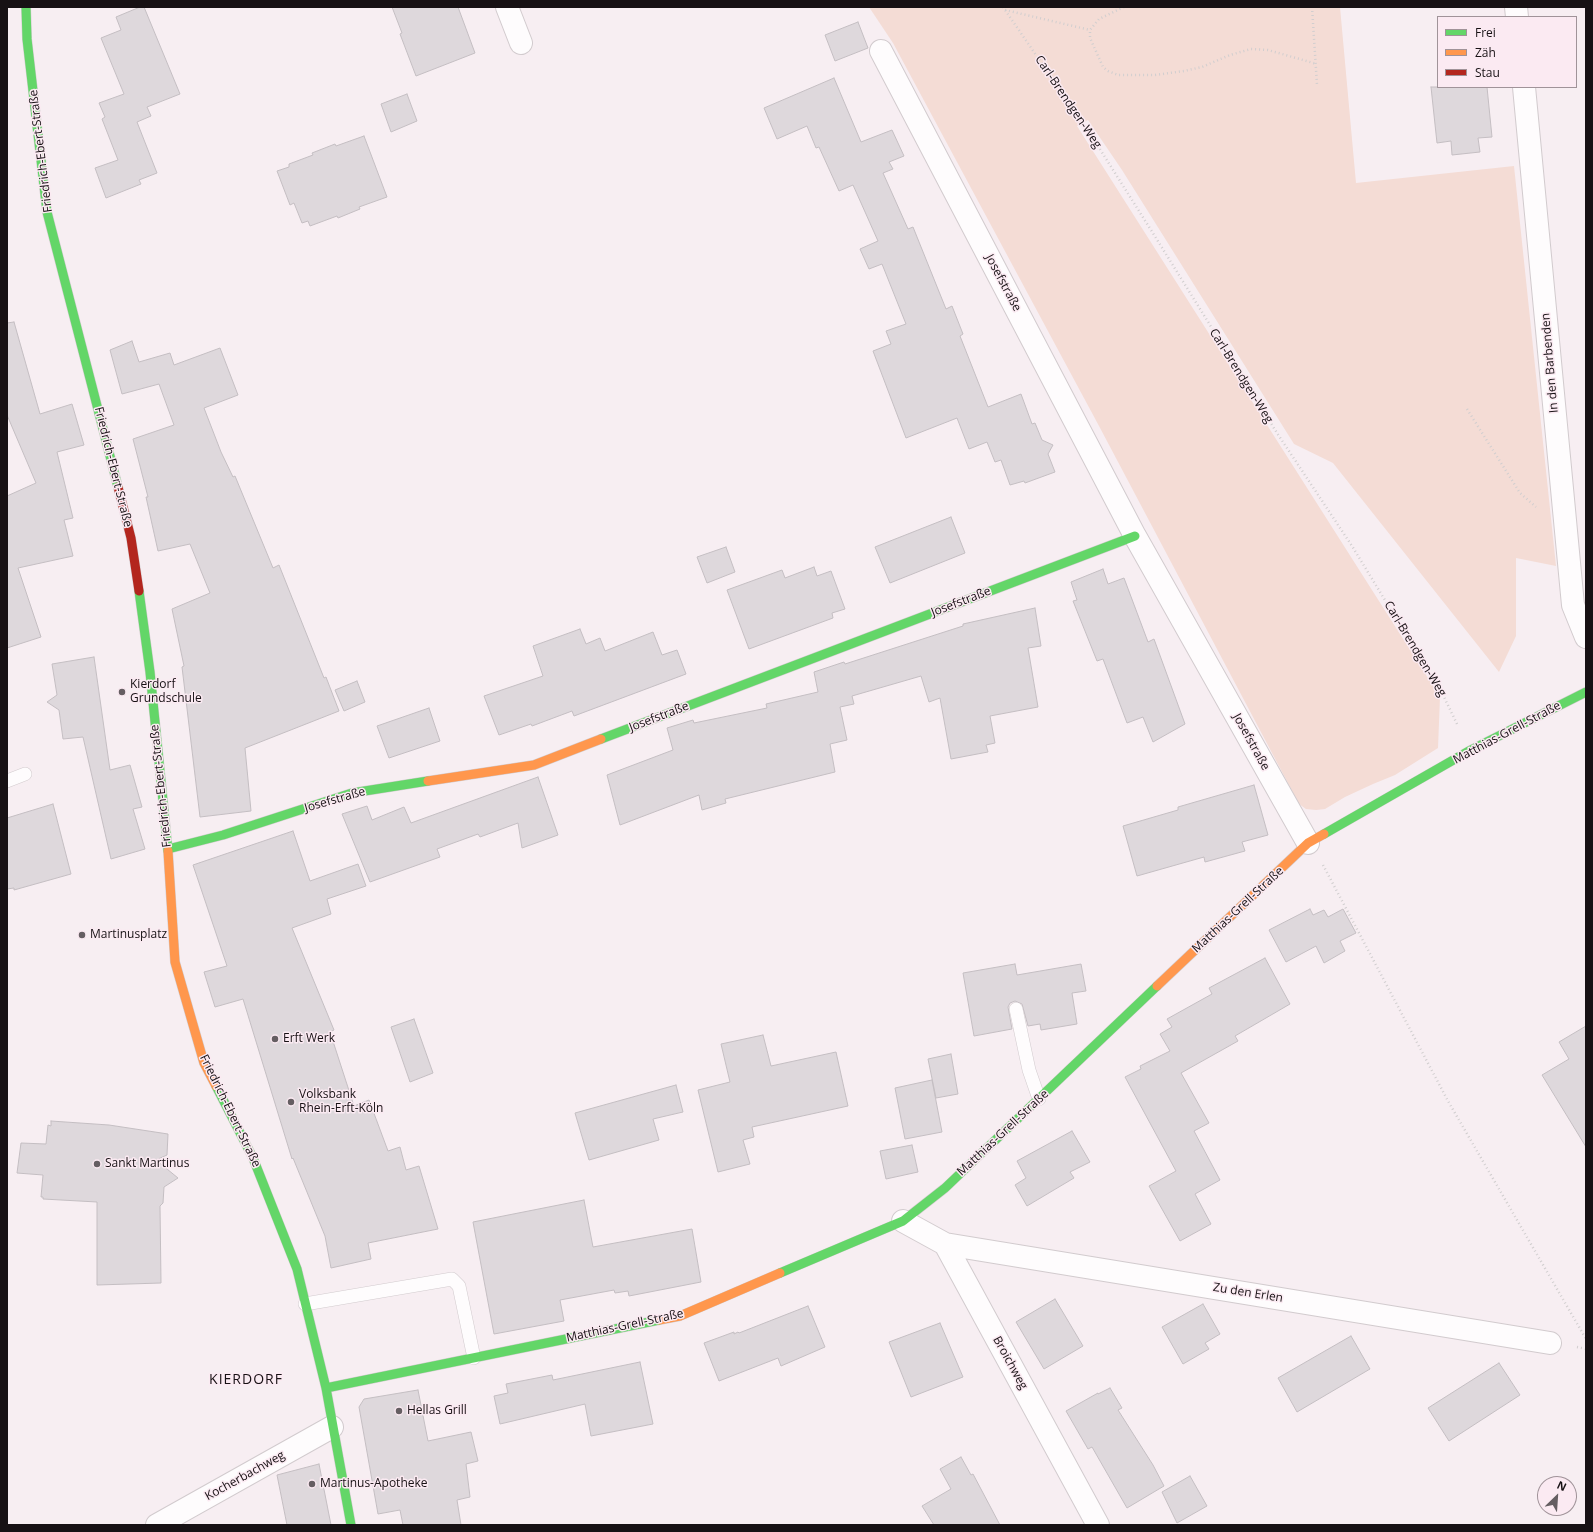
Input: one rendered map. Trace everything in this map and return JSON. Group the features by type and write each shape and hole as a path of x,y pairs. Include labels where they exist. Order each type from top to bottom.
{"street":[{"name":"Friedrich-Ebert-Straße","path":"26,7 27,39 47,212 132,538 150,672 168,849 175,962 204,1063 254,1158 297,1269 326,1388 332,1427 352,1525"},
{"path":"507,7 521,44"},
{"name":"Josefstraße","path":"881,51 1135,536 1308,843"},
{"name":"In den Barbenden","path":"1524,88 1572,605 1586,637"},
{"name":"Josefstraße","path":"168,849 222,835 352,793 534,765 1135,536"},
{"name":"Matthias-Grell-Straße","path":"326,1388 680,1316 903,1221 945,1188 1308,843 1469,751 1586,692"},
{"path":"903,1221 945,1244"},
{"name":"Zu den Erlen","path":"945,1244 1550,1343"},
{"name":"Broichweg","path":"945,1244 1098,1525"},
{"name":"Kocherbachweg","path":"157,1525 332,1427"}],"lane":[{"path":"7,781 25,774"},
{"path":"1016,1009 1029,1070 1039,1099"},
{"path":"305,1304 452,1279 459,1286 474,1358"}],"path":[{"path":"1124,7 1099,19 1090,30 1090,38 1103,67 1118,75 1155,75 1184,71 1202,67 1236,53 1251,49 1268,50 1317,64"},
{"path":"1312,7 1317,64 1317,85"},
{"path":"1004,8 1090,30"},
{"name":"Carl-Brendgen-Weg","path":"1004,8 1091,135 1277,433 1352,546 1444,697 1469,751"},
{"path":"1467,409 1520,492 1537,508 1565,528"},
{"path":"1308,843 1316,851 1448,1101 1586,1339"}],"shaded area":[{"path":"869,7 1340,7 1356,183 1514,166 1556,566 1516,558 1516,636 1499,672 1333,463 1294,444 1122,170 1088,120 1077,126 1440,697 1438,748 1395,775 1345,797 1325,809 1306,809 1299,804 1099,426 893,43"}],"building":[{"path":"140,7 144,7 180,94 147,107 151,116 137,122 157,173 139,180 141,184 106,198 95,168 118,160 102,119 105,117 99,103 124,94 101,38 121,30 116,17"},
{"path":"392,7 458,7 475,53 416,76 400,34 402,33"},
{"path":"858,22 868,48 835,61 825,35"},
{"path":"834,78 861,142 892,130 904,156 889,162 893,169 883,173 908,229 913,227 946,309 952,306 963,334 960,336 988,407 1021,394 1032,424 1035,423 1042,440 1053,445 1048,454 1055,472 1025,483 1024,481 1010,485 1001,460 995,462 987,442 969,449 957,418 906,438 873,351 891,344 886,331 906,324 882,264 869,269 860,249 878,241 853,185 839,191 819,147 816,148 807,126 777,139 764,108"},
{"path":"1431,87 1487,88 1492,137 1478,138 1480,152 1452,155 1451,141 1437,143"},
{"path":"407,94 417,121 391,132 381,104"},
{"path":"364,136 387,197 359,207 360,209 338,218 337,216 310,226 308,221 302,223 294,203 290,205 277,171 289,167 289,164 313,155 312,153 335,144 336,146"},
{"path":"14,322 40,414 72,404 84,445 57,452 73,518 64,520 73,556 18,568 41,637 7,648 7,496 36,483 7,415 7,323"},
{"path":"132,341 139,362 170,353 174,365 220,348 238,395 204,408 221,452 233,477 235,476 273,568 279,565 324,678 326,677 339,711 245,748 251,811 200,817 182,667 184,666 172,609 210,593 190,544 158,551 146,497 148,497 133,439 174,425 159,384 122,394 110,350"},
{"path":"951,517 965,553 890,583 875,547"},
{"path":"726,547 735,572 707,583 697,557"},
{"path":"814,567 817,576 831,571 845,609 832,613 833,618 749,649 727,590 782,570 785,578"},
{"path":"1103,569 1108,584 1124,578 1148,642 1154,639 1185,724 1153,742 1143,717 1127,723 1103,659 1097,661 1073,601 1077,600 1071,582"},
{"path":"1035,608 1041,646 1028,648 1038,707 990,716 995,743 986,745 988,752 951,759 940,698 929,702 921,676 852,696 854,704 840,707 847,740 830,744 835,772 725,799 726,803 702,810 699,795 620,825 607,775 673,750 667,728 693,720 694,723 767,708 766,704 818,692 814,672 844,662 845,664 963,626 963,624"},
{"path":"580,629 586,644 600,638 605,651 653,632 662,655 677,650 686,674 574,716 572,711 532,726 531,724 499,735 484,696 543,676 533,646"},
{"path":"94,657 110,770 130,765 142,807 133,809 145,849 111,859 83,737 63,739 59,710 47,702 57,695 52,664"},
{"path":"357,681 365,702 344,711 335,690"},
{"path":"429,708 440,741 389,758 377,726"},
{"path":"538,777 558,835 522,848 518,823 480,837 478,834 437,849 440,857 370,882 342,814 367,806 372,820 404,807 411,823"},
{"path":"1254,785 1268,835 1242,842 1245,851 1205,862 1204,857 1137,876 1123,826 1178,810 1178,807"},
{"path":"53,804 71,874 14,890 14,888 7,889 7,818"},
{"path":"293,831 310,881 358,864 366,886 327,899 331,914 292,928 334,1030 330,1032 354,1106 369,1100 388,1151 400,1147 406,1170 419,1166 438,1229 368,1243 371,1259 331,1268 325,1236 293,1158 292,1159 243,999 215,1007 204,972 227,966 193,865"},
{"path":"1310,909 1313,915 1324,910 1328,917 1343,909 1356,933 1340,941 1345,951 1324,963 1316,946 1286,962 1269,930"},
{"path":"1265,958 1290,1004 1235,1036 1238,1041 1181,1073 1209,1123 1194,1131 1220,1180 1195,1194 1211,1224 1180,1241 1149,1186 1176,1171 1125,1077 1141,1069 1140,1066 1170,1051 1160,1034 1172,1027 1167,1019 1212,994 1209,988"},
{"path":"1015,964 1017,975 1081,964 1086,991 1072,993 1077,1024 1041,1030 1040,1024 1028,1026 1022,1004 1015,1001 1010,1003 1008,1007 1012,1029 974,1036 963,973"},
{"path":"414,1019 433,1073 410,1082 391,1027"},
{"path":"1586,1026 1586,1147 1542,1075 1569,1059 1559,1042"},
{"path":"763,1035 771,1066 836,1052 848,1106 752,1127 754,1137 743,1140 750,1164 718,1172 698,1090 730,1082 721,1044"},
{"path":"951,1054 958,1094 936,1098 928,1059"},
{"path":"932,1080 942,1132 905,1139 895,1088"},
{"path":"676,1085 683,1112 653,1119 659,1140 589,1160 575,1113"},
{"name":"Sankt Martinus","path":"51,1121 109,1125 168,1134 167,1155 156,1160 178,1178 164,1187 163,1203 160,1206 161,1283 97,1285 97,1202 43,1199 43,1197 41,1197 43,1175 17,1173 21,1143 46,1144 48,1125 51,1126"},
{"path":"1072,1131 1090,1162 1070,1172 1074,1178 1027,1206 1015,1185 1026,1178 1017,1161"},
{"path":"912,1145 918,1172 886,1179 880,1151"},
{"path":"584,1200 593,1247 692,1229 701,1282 629,1296 628,1291 615,1293 614,1290 560,1300 564,1321 494,1334 473,1222"},
{"path":"1055,1299 1083,1346 1044,1369 1016,1322"},
{"path":"1203,1304 1220,1334 1205,1343 1209,1349 1183,1364 1162,1327"},
{"path":"808,1306 825,1347 781,1366 778,1358 719,1381 704,1343 734,1332 734,1334 739,1333"},
{"path":"940,1323 963,1377 911,1397 889,1342"},
{"path":"1351,1336 1370,1369 1297,1412 1278,1378"},
{"path":"640,1362 653,1424 591,1436 585,1404 500,1424 494,1396 508,1393 506,1384 552,1375 553,1380"},
{"path":"1499,1363 1520,1395 1449,1441 1428,1408"},
{"path":"1110,1388 1122,1408 1118,1410 1153,1465 1164,1486 1127,1508 1092,1447 1088,1449 1066,1411"},
{"path":"418,1390 428,1441 471,1432 478,1461 466,1464 470,1497 457,1500 461,1525 403,1525 400,1510 378,1514 359,1407 364,1399"},
{"path":"961,1457 971,1475 973,1474 1000,1525 934,1525 922,1506 951,1489 940,1469"},
{"path":"319,1464 331,1525 287,1525 277,1475"},
{"path":"1190,1476 1207,1506 1177,1523 1162,1492"}],"traffic: fast":[{"path":"26,7 27,39 47,212 118,487"},
{"path":"601,739 1135,536"},
{"path":"139,591 150,672 168,851"},
{"path":"1324,834 1469,751 1586,692"},
{"path":"168,849 223,835 352,793 428,781"},
{"path":"780,1273 903,1221 945,1188 1157,986"},
{"path":"216,1086 253,1158 297,1269 326,1388 351,1525"},
{"path":"326,1388 659,1320"}],"traffic: slow":[{"path":"428,781 534,765 601,739"},
{"path":"1157,986 1308,843 1324,834"},
{"path":"168,851 175,962 204,1063 216,1086"},
{"path":"659,1320 680,1316 780,1273"}],"traffic: jam":[{"path":"118,487 131,538 139,591"}],"place":[{"name":"Kierdorf Grundschule","path":"122,692"},
{"name":"Martinusplatz","path":"82,935"},
{"name":"Erft Werk","path":"275,1039"},
{"name":"Volksbank Rhein-Erft-Köln","path":"291,1102"},
{"name":"Sankt Martinus","path":"97,1164"},
{"name":"Hellas Grill","path":"399,1411"},
{"name":"Martinus-Apotheke","path":"312,1484"}],"district":[{"name":"KIERDORF","path":"246,1380"}]}
